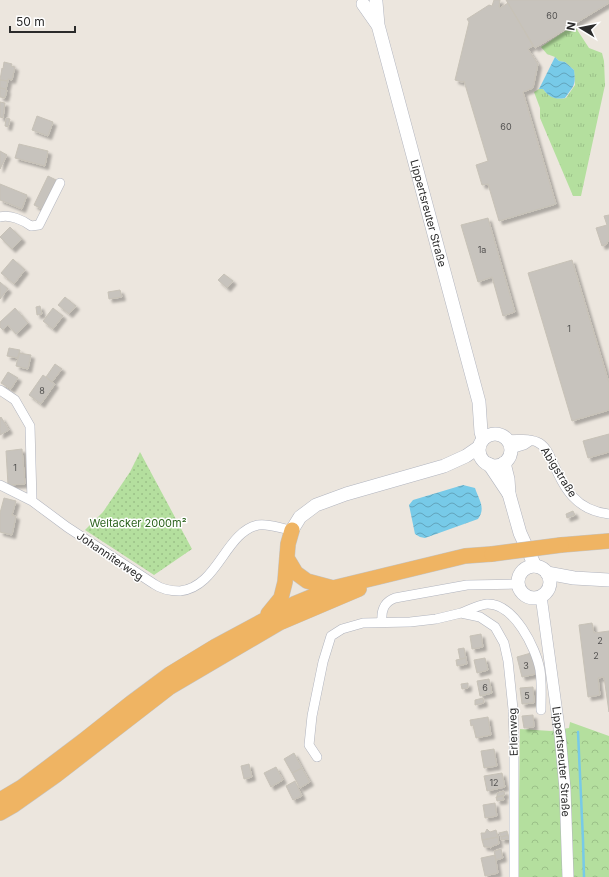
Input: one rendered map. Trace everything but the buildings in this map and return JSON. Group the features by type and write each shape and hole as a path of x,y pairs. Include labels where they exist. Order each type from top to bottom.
{"highway":[{"path":"265,618 281,598 285,582 288,544 292,530"},
{"path":"0,800 22,787 170,674 265,618 294,604 333,588 465,556 609,541"},
{"path":"287,558 296,573 307,581 333,588"},
{"path":"0,813 14,805 54,776 170,687 279,623 390,575"}],"main road":[{"name":"Lippertsreuter Straße","path":"369,1 378,25 479,402 481,443"},
{"name":"Lippertsreuter Straße","path":"479,402 495,434"},
{"path":"292,530 300,516 316,505 346,494 444,466 466,456 487,436 495,434 504,436 509,445 508,459 504,463 496,465 487,463 444,466"},
{"path":"481,443 480,455 509,494"},
{"path":"504,463 508,479 509,494 529,568"},
{"path":"541,593 549,577 542,568 529,568 520,574 519,584 525,595 541,593 574,578"},
{"path":"547,573 574,578 609,580"}],"street":[{"path":"0,217 4,216 23,220 31,226 39,225 60,183"},
{"path":"0,390 15,400 30,426 32,501"},
{"name":"Abigstraße","path":"509,445 524,445 530,441 537,442 545,449 562,482 573,498 586,508 599,513 609,514"},
{"name":"Johanniterweg","path":"0,485 32,501 67,527 138,575 158,587 174,591 189,590 202,583 236,539 245,531 258,526 270,526 292,530"},
{"path":"382,622 384,607 388,601 395,598 467,585 519,584"},
{"name":"Lippertsreuter Straße","path":"541,593 547,647 554,688 562,766 568,877"},
{"name":"Erlenweg","path":"317,758 309,745 312,716 330,636 342,629 363,623 410,622 436,619 488,604 500,607 507,611 517,622 533,650 542,684 541,710"},
{"name":"Erlenweg","path":"461,613 480,617 495,627 504,643 508,661 513,710 514,739 514,877"}],"green space":[{"path":"574,25 589,48 602,53 604,61 605,85 581,196 573,196 540,118 540,108 534,92 539,89 543,89 553,97 559,99 566,98 575,85 574,70 565,62 559,61 555,57 547,54 541,47"},
{"name":"Weltacker 2000m²","path":"140,452 192,549 154,575 85,530 103,512 130,472"},
{"path":"570,722 609,736 609,877 518,877 520,729 551,731 569,728"}],"water":[{"path":"555,57 559,61 565,62 574,70 574,85 565,98 558,99 552,97 543,89 539,89"},
{"path":"463,485 475,488 482,508 478,519 425,538 415,534 409,505 413,500"}],"waterway":[{"path":"578,732 584,877"}]}
